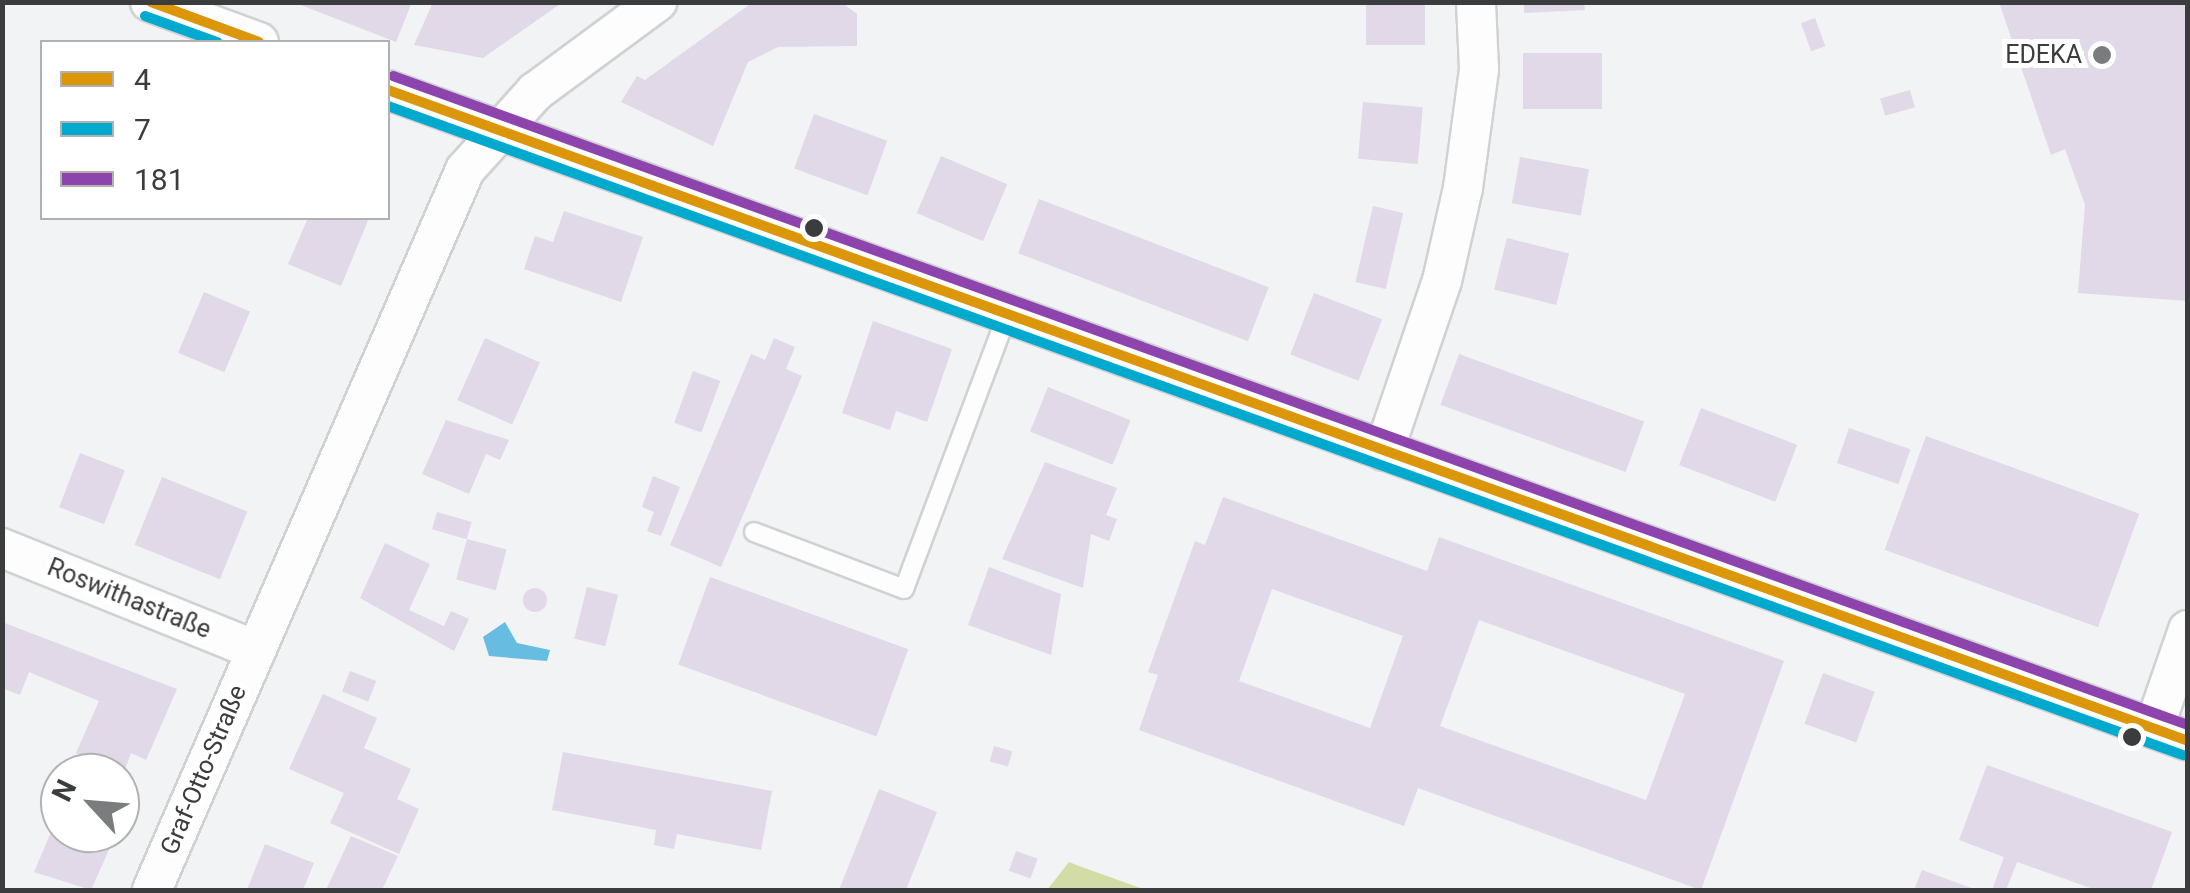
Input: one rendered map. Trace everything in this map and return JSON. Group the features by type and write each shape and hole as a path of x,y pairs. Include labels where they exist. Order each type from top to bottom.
{"street":[{"path":"150,2 254,40"},
{"name":"Graf-Otto-Straße","path":"152,890 454,191 497,130 564,67 656,2"},
{"path":"1384,450 1442,281 1466,172 1476,2"},
{"path":"390,91 1006,318 2171,734 2188,630"},
{"name":"Roswithastraße","path":"2,548 256,650"}],"lane":[{"path":"754,532 904,589 1006,318"}],"green space":[{"path":"1069,862 1079,866 1146,890 1047,890"}],"water":[{"path":"505,622 517,643 550,650 547,661 489,656 483,637"}],"building":[{"path":"293,2 412,2 396,42"},
{"path":"433,2 563,2 483,58 414,45"},
{"path":"753,2 841,2 857,14 857,46 778,47 748,62 713,146 621,102 637,76 645,80"},
{"path":"1366,2 1425,2 1425,45 1366,45"},
{"path":"1524,2 1584,2 1585,10 1524,13"},
{"path":"1999,2 2188,2 2188,301 2078,293 2085,205 2065,149 2051,155"},
{"path":"1815,18 1825,46 1811,51 1801,23"},
{"path":"1523,53 1602,53 1602,109 1523,109"},
{"path":"1910,90 1915,107 1885,116 1880,99"},
{"path":"1363,102 1423,107 1418,164 1358,159"},
{"path":"814,114 887,141 867,195 794,169"},
{"path":"941,156 1007,184 983,241 917,213"},
{"path":"1520,157 1589,169 1581,215 1512,203"},
{"path":"1039,199 1269,287 1248,341 1018,253"},
{"path":"1373,206 1403,213 1386,289 1355,282"},
{"path":"564,211 643,237 621,302 524,269 535,236 553,242"},
{"path":"307,220 368,220 341,286 288,264"},
{"path":"1507,238 1569,253 1556,305 1494,289"},
{"path":"204,292 250,312 224,372 178,353"},
{"path":"1314,293 1382,319 1358,381 1290,355"},
{"path":"873,321 952,349 927,422 896,411 890,430 842,413"},
{"path":"485,338 540,362 512,425 457,400"},
{"path":"774,338 795,347 786,369 802,376 721,567 670,545 751,354 765,360"},
{"path":"1459,354 1644,421 1626,472 1441,405"},
{"path":"693,371 720,381 701,433 674,423"},
{"path":"1048,387 1131,420 1113,465 1030,432"},
{"path":"1701,408 1797,445 1775,502 1679,465"},
{"path":"446,420 509,440 500,460 486,454 469,494 422,474"},
{"path":"1849,428 1910,449 1898,484 1837,463"},
{"path":"1926,436 2139,514 2098,627 1885,550"},
{"path":"80,453 125,470 104,524 59,507"},
{"path":"1045,462 1117,488 1106,515 1117,519 1109,541 1091,534 1083,588 1002,559"},
{"path":"653,476 680,487 661,536 647,531 654,512 642,507"},
{"path":"162,477 247,511 220,579 135,545"},
{"path":"1223,497 1427,571 1439,537 1784,661 1701,890 1418,788 1404,826 1139,730 1158,675 1148,672 1195,541 1205,545","holes":["1272,589 1403,636 1370,728 1239,681","1479,620 1685,694 1646,800 1440,726"]},
{"path":"437,512 472,522 467,539 432,529"},
{"path":"467,539 507,550 496,590 456,580"},
{"path":"385,543 430,564 409,610 444,626 451,611 469,619 454,651 360,598"},
{"path":"989,567 1061,594 1051,655 968,625"},
{"path":"710,577 908,649 876,737 678,664"},
{"path":"587,587 618,595 605,646 574,638"},
{"path":"535,588 547,600 535,612 523,600"},
{"path":"2,622 177,689 146,760 140,753 76,753 99,701 29,672 20,695 2,688"},
{"path":"350,671 376,681 368,702 342,692"},
{"path":"1823,673 1875,692 1856,743 1805,724"},
{"path":"323,694 377,718 364,748 411,769 397,799 419,809 399,854 330,823 344,793 289,769"},
{"path":"994,746 1012,751 1008,767 990,761"},
{"path":"563,752 772,791 761,850 677,834 674,849 654,845 656,830 552,810"},
{"path":"1987,765 2172,832 2151,890 2096,890 2017,862 2006,890 1992,890 2004,857 1959,840"},
{"path":"879,789 937,812 906,890 839,890"},
{"path":"351,836 398,856 382,890 327,888"},
{"path":"265,844 314,863 303,890 247,890"},
{"path":"1016,851 1038,859 1030,879 1009,871"},
{"path":"42,853 108,853 91,890 34,872"},
{"path":"1922,870 1977,890 1914,890"}],"transit line":[{"name":"4","path":"151,2 254,40"},
{"name":"7","path":"145,16 211,40"},
{"name":"181","path":"393,76 2188,725"},
{"name":"4","path":"390,91 2188,741"},
{"name":"7","path":"390,107 2183,755"}],"place":[{"name":"EDEKA","path":"2102,55"}]}
